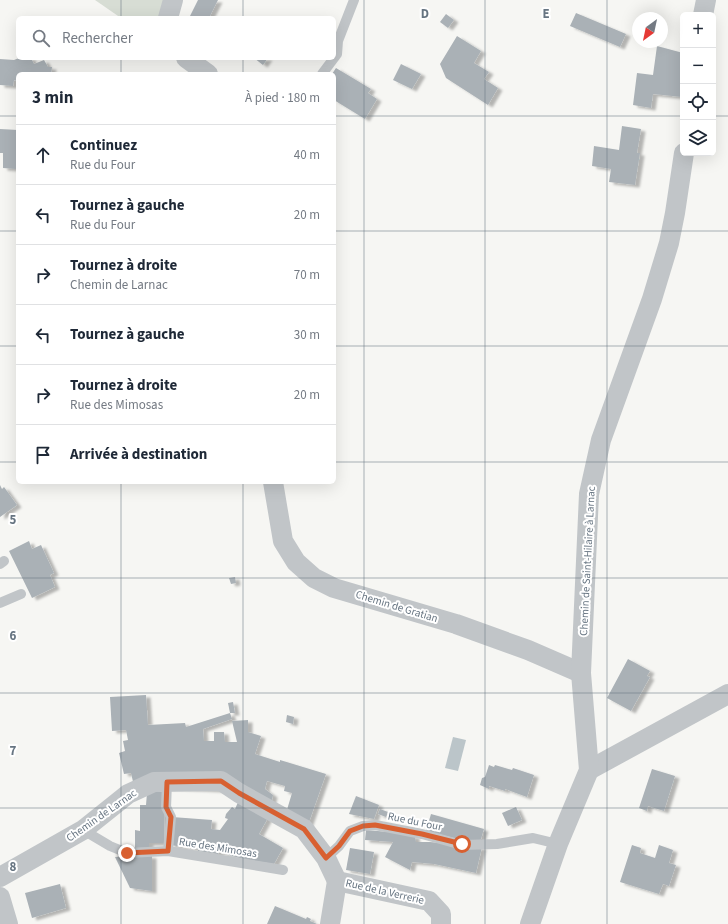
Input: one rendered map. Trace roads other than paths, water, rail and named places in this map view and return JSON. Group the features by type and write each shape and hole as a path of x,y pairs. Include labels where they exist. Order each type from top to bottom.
{"street":[{"path":"169,16 173,0"},
{"path":"704,12 706,0"},
{"path":"189,60 205,72"},
{"name":"Chemin de Saint-Hilaire à Larnac","path":"530,924 558,844 589,770 581,673 588,512 592,476 601,440 612,406 662,269 675,213 684,156"},
{"name":"Chemin de Gratian","path":"273,484 283,541 296,562 314,578 334,588 456,624 528,650 581,673"},
{"path":"589,770 728,694"},
{"name":"Chemin de Larnac","path":"0,877 83,830 128,794 154,782 221,781 239,793 304,829 326,858 337,881"},
{"path":"330,924 337,881"},
{"name":"Rue de la Verrerie","path":"337,881 429,901 441,914 441,924"},
{"path":"0,896 8,924"}],"lane":[{"path":"336,55 338,41 354,0"},
{"path":"324,72 332,60"},
{"path":"0,603 21,594"},
{"path":"167,782 166,807 171,817 168,851"},
{"name":"Rue du Four","path":"326,858 339,846 350,831 363,826 375,825 422,834 462,844 497,844 532,838 558,844"},
{"name":"Rue des Mimosas","path":"83,830 110,846 127,853 168,851 282,870"}]}
